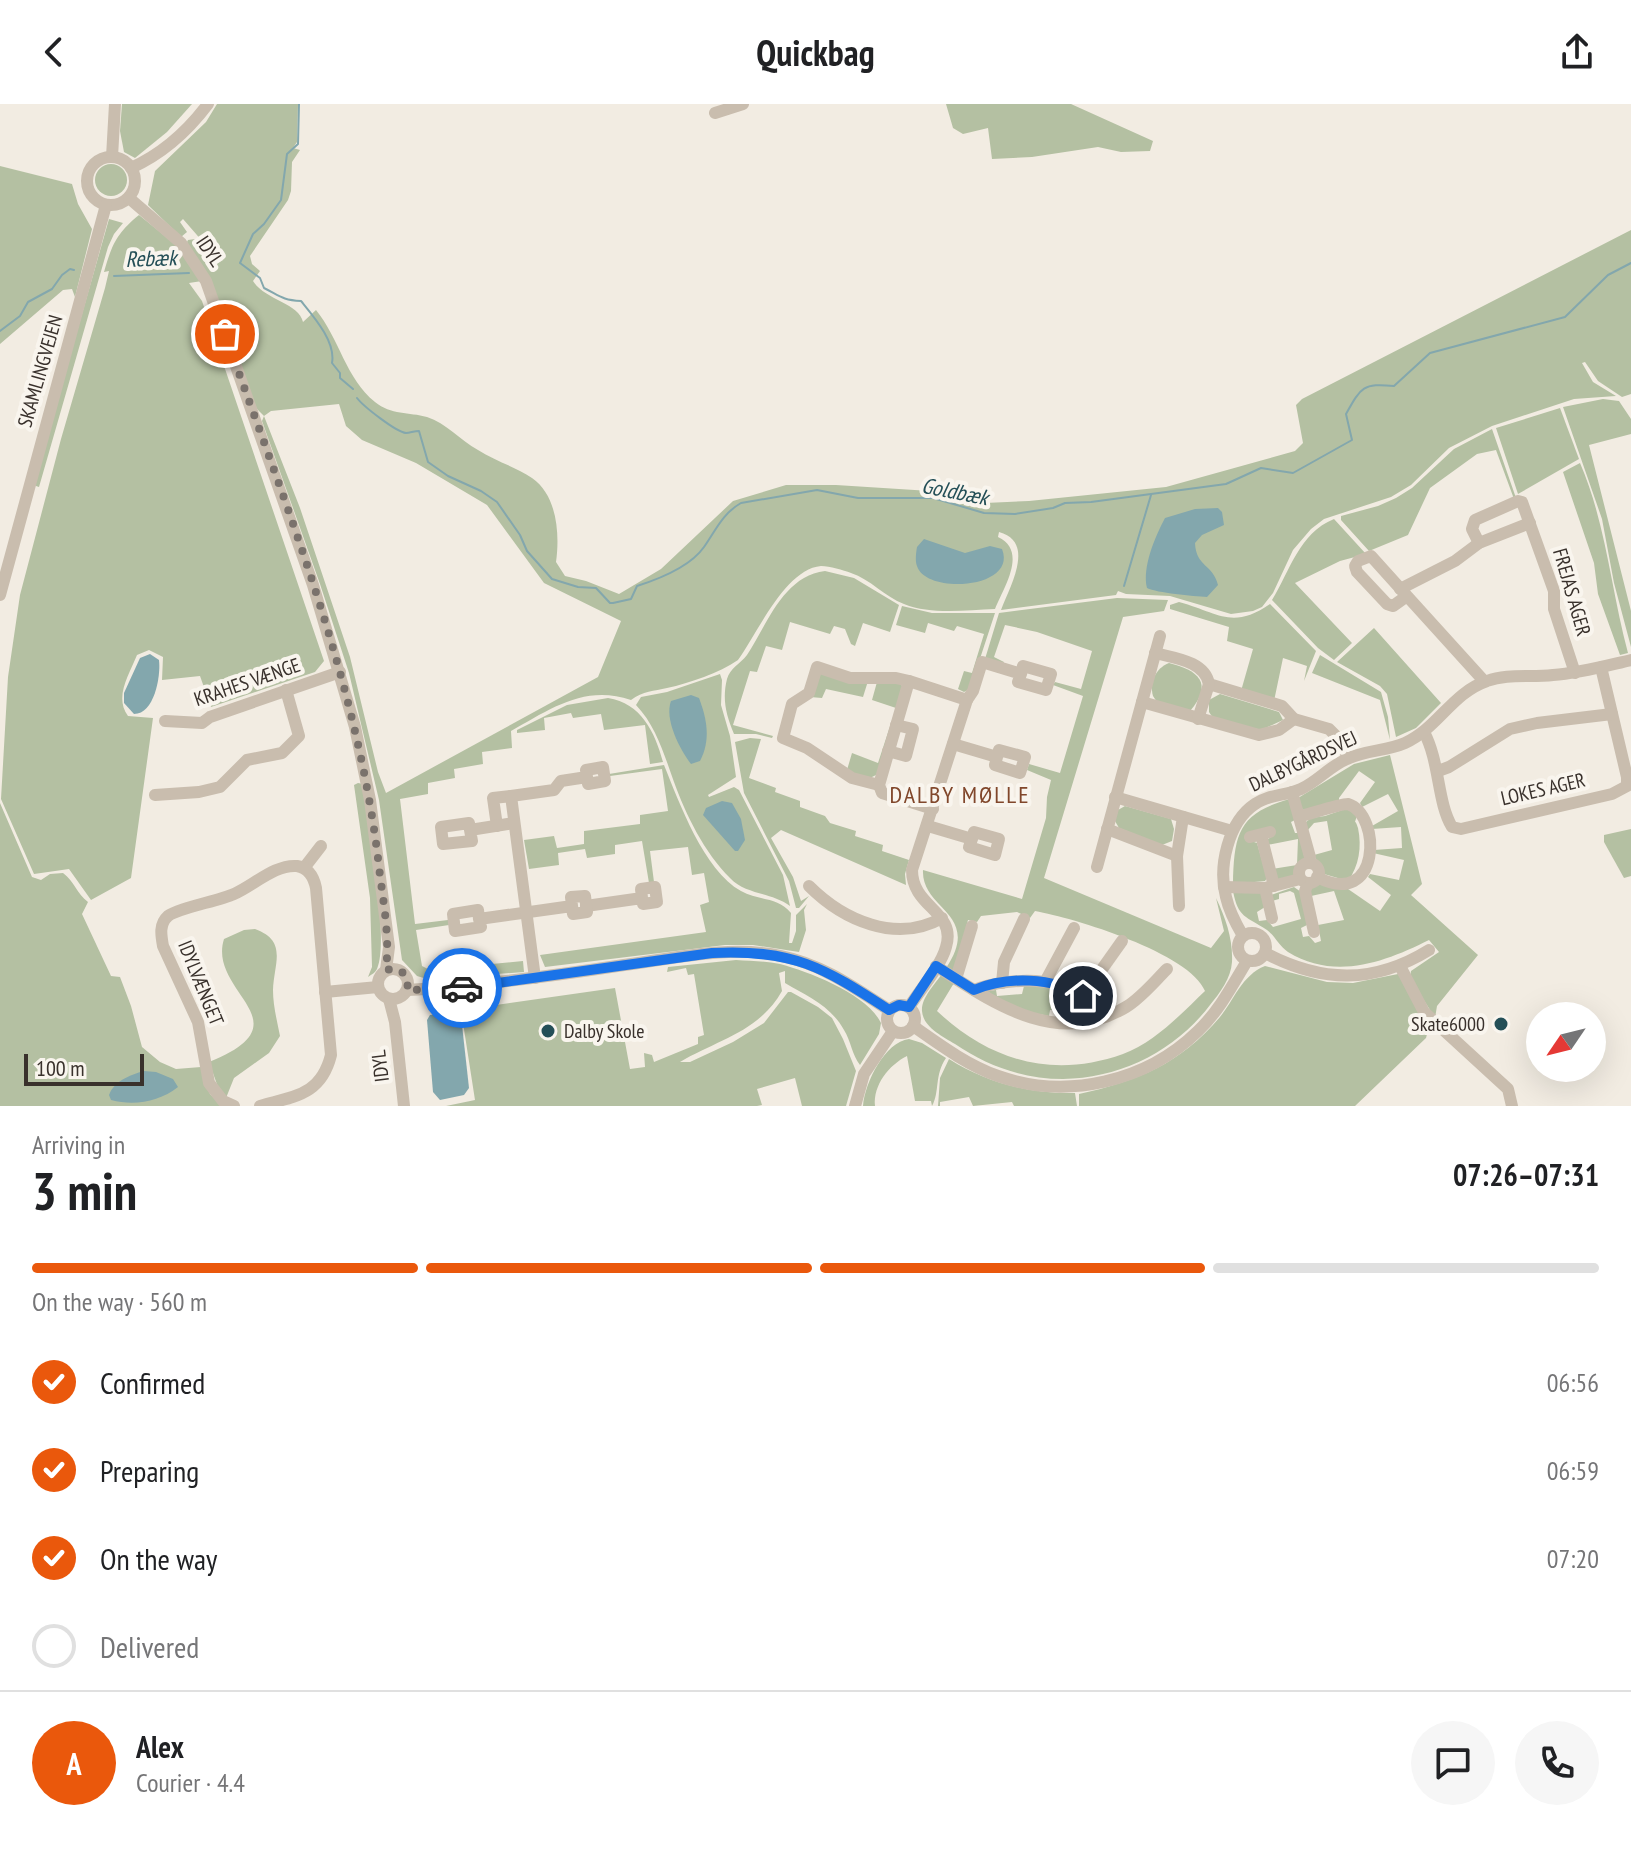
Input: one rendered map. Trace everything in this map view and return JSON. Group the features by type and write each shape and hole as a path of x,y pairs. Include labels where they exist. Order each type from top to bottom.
{"street":[{"path":"112,157 115,104"},
{"path":"131,168 148,160 181,135 208,104"},
{"path":"715,113 743,104"},
{"path":"112,157 123,160 131,168 135,186 129,198 122,203 106,205 94,199 87,180 97,161 112,157"},
{"name":"IDYL","path":"129,198 181,243 206,281 313,585 340,672 368,788 392,970"},
{"name":"SKAMLINGVEJEN","path":"0,595 106,205"},
{"path":"1479,543 1472,523 1518,501 1522,502 1530,523 1479,543 1403,592 1484,681"},
{"name":"FREJAS AGER","path":"1530,523 1554,591 1554,609 1575,673"},
{"path":"1097,867 1160,636"},
{"path":"1155,653 1201,668 1208,677 1209,684 1198,719"},
{"name":"DALBYGÅRDSVEJ","path":"1232,831 1253,805 1274,795 1292,792 1348,758 1395,746 1424,732 1449,704 1484,681 1502,677 1575,673 1631,660"},
{"path":"909,1007 947,945 948,933 942,918 919,896 912,880 912,870 967,700 982,662 1021,674"},
{"path":"879,785 852,778 807,748 783,738 792,704 809,693 817,667 850,678 896,678 967,700"},
{"name":"LOKES AGER","path":"1424,732 1438,771 1447,819 1452,827 1461,829 1612,794 1627,786 1627,777 1601,667"},
{"name":"KRAHES VÆNGE","path":"165,721 202,723 210,717 340,672"},
{"path":"909,681 879,785 882,793 933,809"},
{"path":"1209,684 1282,706 1294,719 1329,729 1340,740 1348,758"},
{"path":"155,795 220,787 247,760 282,753 299,736 286,690"},
{"path":"1142,702 1259,735 1279,730 1294,719"},
{"path":"1438,771 1510,729 1612,714"},
{"path":"953,744 997,757"},
{"path":"497,826 493,798 554,790 561,781 587,777"},
{"path":"1292,792 1301,816 1309,863 1317,869 1308,879 1305,891 1314,932"},
{"path":"511,796 535,978"},
{"path":"1115,797 1232,831 1224,887 1226,899 1243,936"},
{"path":"1224,887 1270,887 1308,879 1340,885 1360,879 1367,870 1369,858 1361,814 1350,805 1342,804 1301,816"},
{"path":"1179,906 1177,856 1183,817"},
{"path":"470,830 514,823"},
{"path":"928,826 972,839"},
{"path":"1107,829 1177,856"},
{"path":"1261,835 1272,918"},
{"path":"260,1106 311,1089 326,1072 331,1055 316,888 314,879 304,868 321,846"},
{"name":"IDYLVÆNGET","path":"234,1106 223,1101 209,1083 198,1022 163,946 160,934 163,923 173,913 235,894 287,867 304,868"},
{"path":"811,894 846,915 878,926 917,928 929,926 942,918"},
{"path":"479,919 572,906 573,914 587,912 586,906 642,898"},
{"path":"1002,983 1004,962 1024,919"},
{"path":"956,979 972,926"},
{"path":"1045,982 1074,928"},
{"path":"1251,933 1261,936 1266,944 1265,953 1260,960 1247,961 1240,956 1237,948 1243,936 1251,933"},
{"path":"1083,996 1122,941"},
{"path":"1265,953 1286,964 1331,975 1377,973 1400,966 1429,950"},
{"path":"401,992 392,970 379,977 380,992 401,992 464,987 712,953 760,952 804,961 889,1010"},
{"path":"913,1026 974,1066 998,1076 1049,1086 1098,1083 1142,1070 1181,1046 1213,1014 1247,961"},
{"path":"936,966 1014,1014 1037,1020 1074,1022 1096,1019 1125,1008 1167,969"},
{"path":"1400,966 1424,1012 1508,1089 1512,1106"},
{"path":"974,990 1002,983 1045,982 1064,986 1083,996 1094,1010 1096,1019"},
{"path":"325,992 378,987"},
{"name":"IDYL","path":"401,992 395,1022 404,1106"},
{"path":"899,1005 909,1007 915,1016 913,1026 902,1033 893,1031 886,1019 889,1010 899,1005"},
{"path":"855,1106 864,1074 893,1031"}],"green space":[{"path":"122,104 192,104 167,132 135,158 124,152 120,131"},
{"path":"217,104 298,104 297,142 293,148 300,150 292,162 291,191 250,256 252,264 260,271 253,281 265,293 295,310 303,322 316,310 357,382 375,402 394,411 434,420 471,446 532,478 547,494 552,505 557,528 556,562 565,576 619,594 661,569 733,501 786,485 946,492 963,500 985,503 1029,501 1166,487 1295,451 1303,443 1296,405 1302,399 1631,230 1631,394 1622,397 1598,381 1585,362 1582,363 1593,382 1616,396 1574,399 1492,426 1449,448 1411,485 1391,497 1324,519 1293,550 1273,593 1262,607 1253,611 1231,614 1170,596 1118,591 1116,595 1001,610 1014,577 1018,555 1010,537 999,532 998,537 1007,543 1013,560 995,609 926,610 897,601 865,579 848,572 825,566 808,570 784,590 738,660 730,665 695,680 644,693 631,700 598,695 568,701 511,731 512,748 482,752 483,764 454,769 455,778 428,783 428,794 400,799 415,924 448,920 449,925 416,930 422,966 430,970 523,961 524,972 427,979 417,976 402,960 379,800 349,673 262,421 264,416 256,408 188,240 195,239 215,265 223,260 217,248 210,250 183,219 180,222 187,232 181,237 148,205 155,171 206,122","holes":["339,404 346,426 362,440 416,463 487,505 544,583 621,621 598,677 386,793 350,657 300,508 264,416 271,411"]},
{"path":"946,104 1071,104 1153,141 1150,151 1121,152 1098,147 1032,157 992,159 988,128 963,134 953,128"},
{"path":"111,164 122,169 127,180 122,191 111,196 100,191 95,180 100,169"},
{"path":"0,166 72,184 78,204 92,229 75,297 72,289 63,290 0,344"},
{"path":"139,215 181,249 202,281 189,283 202,301 324,661 315,672 211,707 200,676 162,680 163,657 149,650 137,655 124,686 124,709 128,716 153,718 131,878 91,900 69,869 34,874 1,799 8,677 20,595 109,271 104,272 116,240"},
{"path":"109,219 123,223 108,247 39,487 35,479"},
{"path":"1603,399 1619,401 1631,419 1631,434 1589,445 1631,611 1631,647 1614,583 1602,519 1563,407"},
{"path":"1560,408 1579,459 1518,494 1496,428"},
{"path":"1492,429 1516,498 1496,450 1477,454 1430,488 1408,535 1369,551 1341,520 1341,516 1396,498 1412,488 1454,449"},
{"path":"1580,463 1596,509 1628,653 1620,655 1598,594 1594,563 1563,472"},
{"path":"1334,519 1366,554 1340,561 1295,583 1352,643 1334,660 1318,648 1272,600 1304,543 1322,525"},
{"path":"825,571 854,578 899,605 890,632 863,623 855,646 851,644 845,629 834,626 830,634 790,622 782,650 766,646 757,672 750,671 733,725 772,738 734,734 725,700 728,675 747,655 787,592 810,575"},
{"path":"1117,598 1168,600 1164,611 1123,617 1044,878 1211,948 1224,931 1216,898 1230,937 1231,968 1221,990 1196,1021 1180,1036 1145,1059 1085,1077 1034,1077 980,1059 929,1026 923,1017 922,1006 942,974 954,983 937,1011 957,1028 1001,1053 1047,1065 1097,1061 1135,1049 1167,1027 1205,991 1195,977 1178,963 1155,951 1102,929 1035,911 1030,918 1017,912 981,916 977,922 968,920 955,972 946,968 956,950 958,935 954,923 925,883 923,870 1022,899 1046,818 1051,780 1027,770 1029,764 1060,773 1083,696 1053,685 1055,682 1081,689 1092,651 1037,632 1005,625 994,657 1003,664 985,659 999,613"},
{"path":"1179,602 1235,618 1257,612 1270,604 1316,651 1304,681 1307,666 1283,658 1274,701 1241,691 1253,649 1227,641 1229,627 1170,609 1170,605"},
{"path":"902,606 932,613 995,613 970,689 964,692 958,689 964,671 972,673 984,634 957,626 954,631 928,623 925,633 896,625"},
{"path":"1374,628 1441,703 1416,728 1396,737 1387,694 1380,686 1337,662"},
{"path":"1320,655 1381,692 1390,740 1380,700 1312,673"},
{"path":"1169,663 1195,674 1202,685 1201,693 1190,711 1157,702 1153,696 1155,676 1160,668"},
{"path":"823,672 868,681 863,697 826,689 822,698 810,697 817,676"},
{"path":"720,674 721,705 730,736 736,777 708,795 734,787 739,790 783,875 790,906 736,884 712,857 684,807 654,731 636,705 641,697 667,692"},
{"path":"877,682 900,682 904,690 878,774 868,779 847,770 852,753 878,763 896,708 872,700"},
{"path":"1220,694 1279,712 1283,720 1261,730 1213,718 1209,712 1209,700"},
{"path":"608,698 629,706 645,721 656,740 663,762 650,764 645,725 604,730 601,714 573,718 571,713 544,718 545,730 517,733 517,730 567,705"},
{"path":"761,739 749,778 800,801 800,807 825,816 830,823 856,831 855,836 883,845 882,851 909,860 906,885 781,830 771,838 793,877 801,901 809,896 796,908 789,881 744,793 735,742"},
{"path":"1390,755 1422,884 1411,895 1478,955 1437,1006 1435,1018 1410,978 1411,971 1439,952 1429,940 1395,955 1360,965 1342,967 1306,961 1285,950 1270,932 1240,912 1233,891 1260,890 1265,907 1257,912 1259,921 1267,920 1273,927 1301,919 1294,893 1279,894 1279,899 1272,901 1271,895 1294,887 1301,892 1307,925 1301,928 1303,937 1309,936 1315,943 1321,941 1318,925 1344,920 1334,891 1311,896 1310,888 1316,883 1348,889 1380,911 1391,895 1368,877 1370,874 1399,880 1404,860 1373,853 1374,850 1402,848 1401,827 1372,829 1372,826 1398,811 1388,794 1362,807 1360,803 1375,782 1359,771 1339,798 1339,803 1306,811 1301,808 1298,798 1354,764"},
{"path":"664,765 694,834 715,868 741,891 774,901 791,913 789,943 792,943 796,931 796,915 807,904 804,910 806,930 799,952 753,945 725,945 545,967 540,955 706,932 700,905 709,902 704,873 692,875 688,847 650,851 654,882 649,883 642,841 615,845 615,854 587,858 585,849 558,853 559,865 529,869 524,840 554,836 557,848 584,844 584,831 640,824 640,815 668,811 662,769 609,774"},
{"path":"363,784 380,908 380,955 377,969 368,977 372,967 370,898 354,785"},
{"path":"1290,799 1297,819 1291,822 1295,833 1299,833 1305,860 1297,868 1296,874 1280,883 1272,869 1297,865 1298,839 1267,845 1268,839 1273,836 1254,842 1257,843 1267,878 1265,881 1233,884 1235,851 1243,828 1260,811"},
{"path":"0,803 32,877 41,880 50,874 63,873 88,902 82,914 111,976 120,977 142,1047 160,1062 176,1069 201,1067 210,1094 222,1106 0,1106"},
{"path":"1125,806 1171,819 1174,829 1172,841 1162,845 1119,828 1115,821 1118,810"},
{"path":"1348,808 1357,815 1355,821 1360,842 1357,863 1348,881 1324,874 1314,855 1332,850 1327,821 1314,823 1307,831 1306,822"},
{"path":"1631,829 1631,876 1624,878 1604,842 1604,835"},
{"path":"255,929 272,940 277,954 273,996 280,1036 269,1053 234,1078 226,1098 219,1090 209,1062 238,1047 251,1034 253,1020 229,975 223,958 224,939 244,930"},
{"path":"736,960 780,964 836,986 874,1012 881,1023 879,1034 860,1065 839,1022 818,1002 785,983 785,971 779,973 782,991 762,1016 736,1034 680,1062 690,1062 764,1023 791,992 832,1018 843,1039 856,1071 846,1106 802,1106 795,1078 757,1089 762,1105 757,1106 446,1106 475,1100 461,1010 615,988 630,1069 645,1067 644,1053 652,1055 654,1062 698,1044 698,1037 704,1035 694,974 688,975 686,968 667,972 668,967"},
{"path":"1265,966 1327,982 1353,983 1398,974 1430,1023 1426,1038 1355,1106 1079,1106 1079,1094 1139,1076 1189,1047 1220,1017 1250,975"},
{"path":"1024,986 1059,990 1087,1010 1077,1018 1074,1010 1050,1010 1049,1016 1012,1009 987,991 996,990 997,996 1022,994"},
{"path":"909,1039 946,1058 932,1106 931,1101 915,1101 907,1056 884,1076 875,1106 863,1106 872,1075 884,1055 892,1047"},
{"path":"949,1059 994,1081 1042,1091 1075,1093 1077,1106 1014,1106 1012,1102 973,1106 969,1097 940,1102 938,1106 940,1078"}],"water":[{"path":"1218,508 1222,512 1224,525 1202,535 1195,543 1198,557 1216,578 1218,585 1207,597 1147,588 1148,562 1165,518 1195,509"},
{"path":"924,539 965,553 990,546 1002,549 1003,562 997,573 985,580 952,584 936,581 924,575 916,564 917,547"},
{"path":"150,654 159,660 155,693 147,708 134,714 124,703 124,693 140,658"},
{"path":"691,695 699,698 707,737 700,761 691,764 674,734 669,708 671,701"},
{"path":"722,801 732,803 741,819 745,840 738,851 703,815 706,808"},
{"path":"453,1012 462,1025 469,1088 464,1095 440,1100 433,1092 427,1020 430,1015"},
{"path":"144,1071 173,1079 178,1087 146,1101 128,1103 111,1100 111,1090 119,1082"}],"waterway":[{"name":"Goldbæk","path":"299,104 298,144 287,154 281,200 253,234 240,263 260,278 264,288 285,299 301,301 327,338 332,363 340,378 353,389"},
{"name":"Goldbæk","path":"357,398 395,428 406,433 419,431 428,462 497,502 527,551 552,579 578,587 596,588 613,603 631,599 637,586 691,561 724,517 741,503 817,490 858,498 933,498 984,513 1015,514 1065,503 1226,484 1261,468 1293,473 1352,440 1346,414 1364,389 1376,385 1394,386 1430,353 1565,317 1608,275 1631,263"},
{"name":"Rebæk","path":"0,331 20,316 28,302 52,289 70,269 74,270"},
{"name":"Rebæk","path":"114,276 189,273"},
{"path":"1124,586 1151,495"}],"way so far":[{"path":"225,334 313,585 355,727 376,841 389,947 386,970 398,970 405,974 407,990 462,988"}],"place":[{"name":"Skate6000","path":"1501,1024"},
{"name":"Dalby Skole","path":"548,1031"}],"district":[{"name":"DALBY MØLLE","path":"960,794"}],"route":[{"path":"462,988 712,953 760,952 804,961 854,987 889,1010 899,1005 909,1007 936,966 974,990 1002,983 1045,982 1064,986 1083,996"}]}
